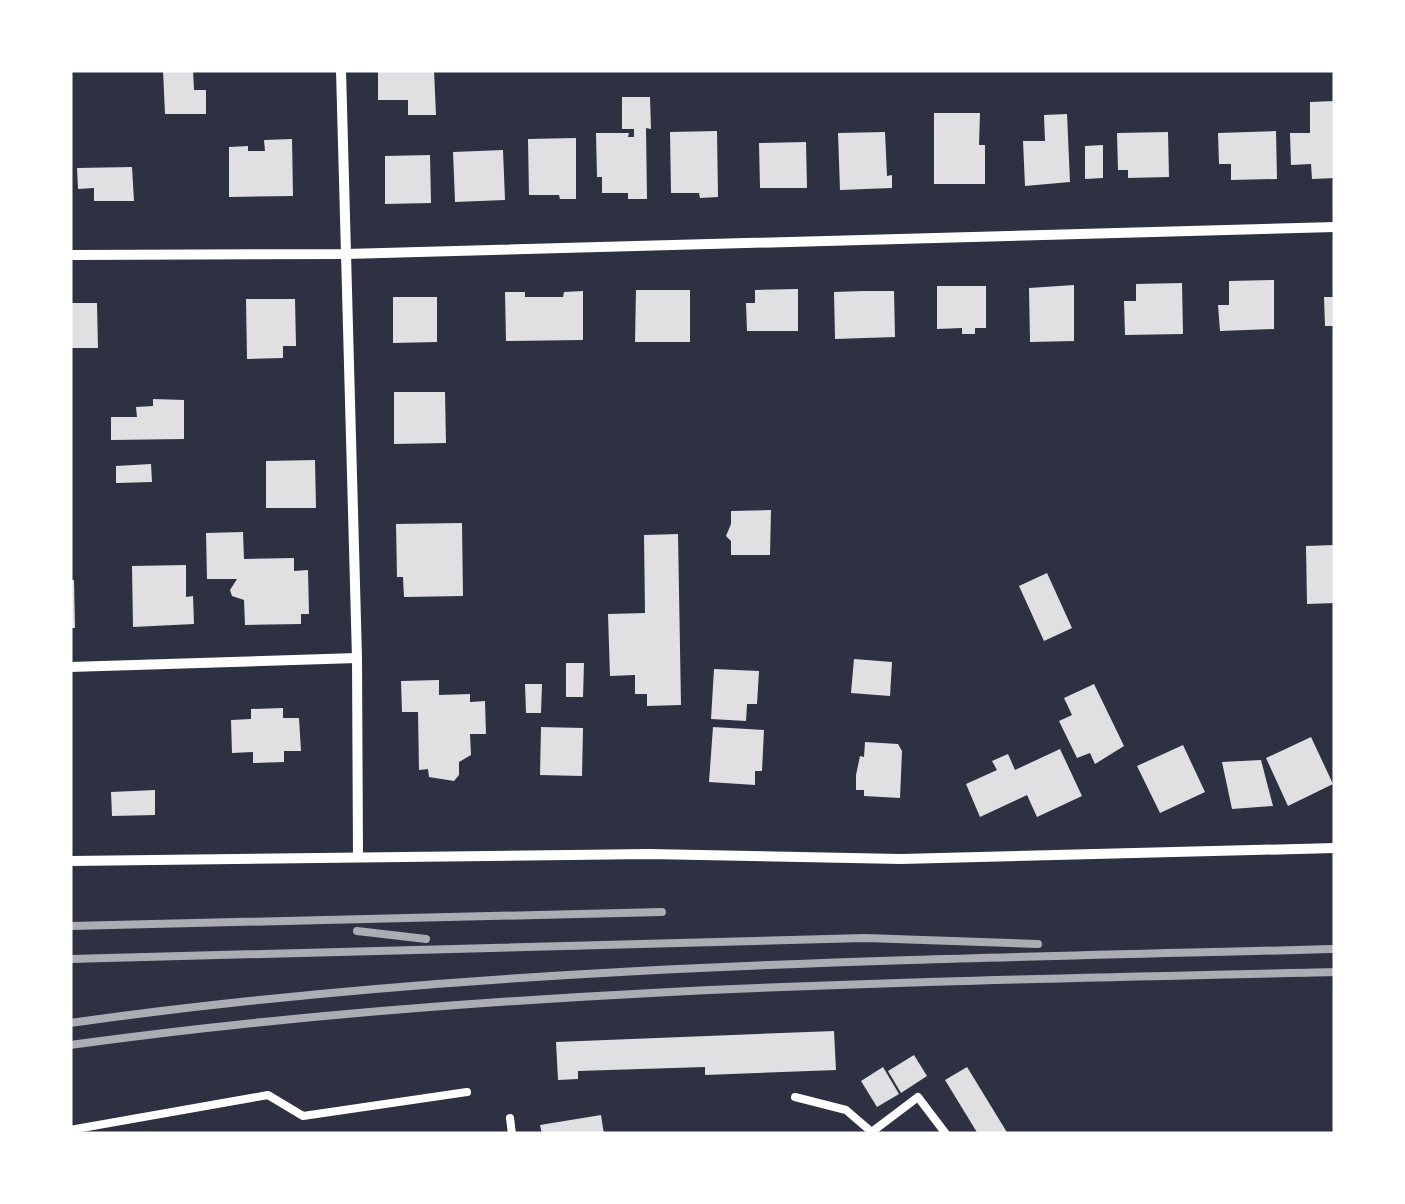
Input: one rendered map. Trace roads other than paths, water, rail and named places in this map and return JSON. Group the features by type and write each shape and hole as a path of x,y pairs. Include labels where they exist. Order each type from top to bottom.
{"street":[{"path":"341,70 357,658 358,856"},
{"path":"70,255 346,254 1335,227"},
{"path":"70,668 357,658"},
{"path":"70,861 649,854 901,859 1335,848"}],"lane":[{"path":"70,1130 268,1095 303,1116 467,1092"},
{"path":"794,1097 846,1110 874,1132 918,1098 946,1134"},
{"path":"510,1118 512,1134"}],"railway":[{"path":"70,926 662,912"},
{"path":"357,931 426,939"},
{"path":"70,959 865,938 1038,944"},
{"path":"70,1023 227,1003 543,977 859,962 1335,949"},
{"path":"70,1045 228,1026 543,999 860,984 1335,972"}]}
